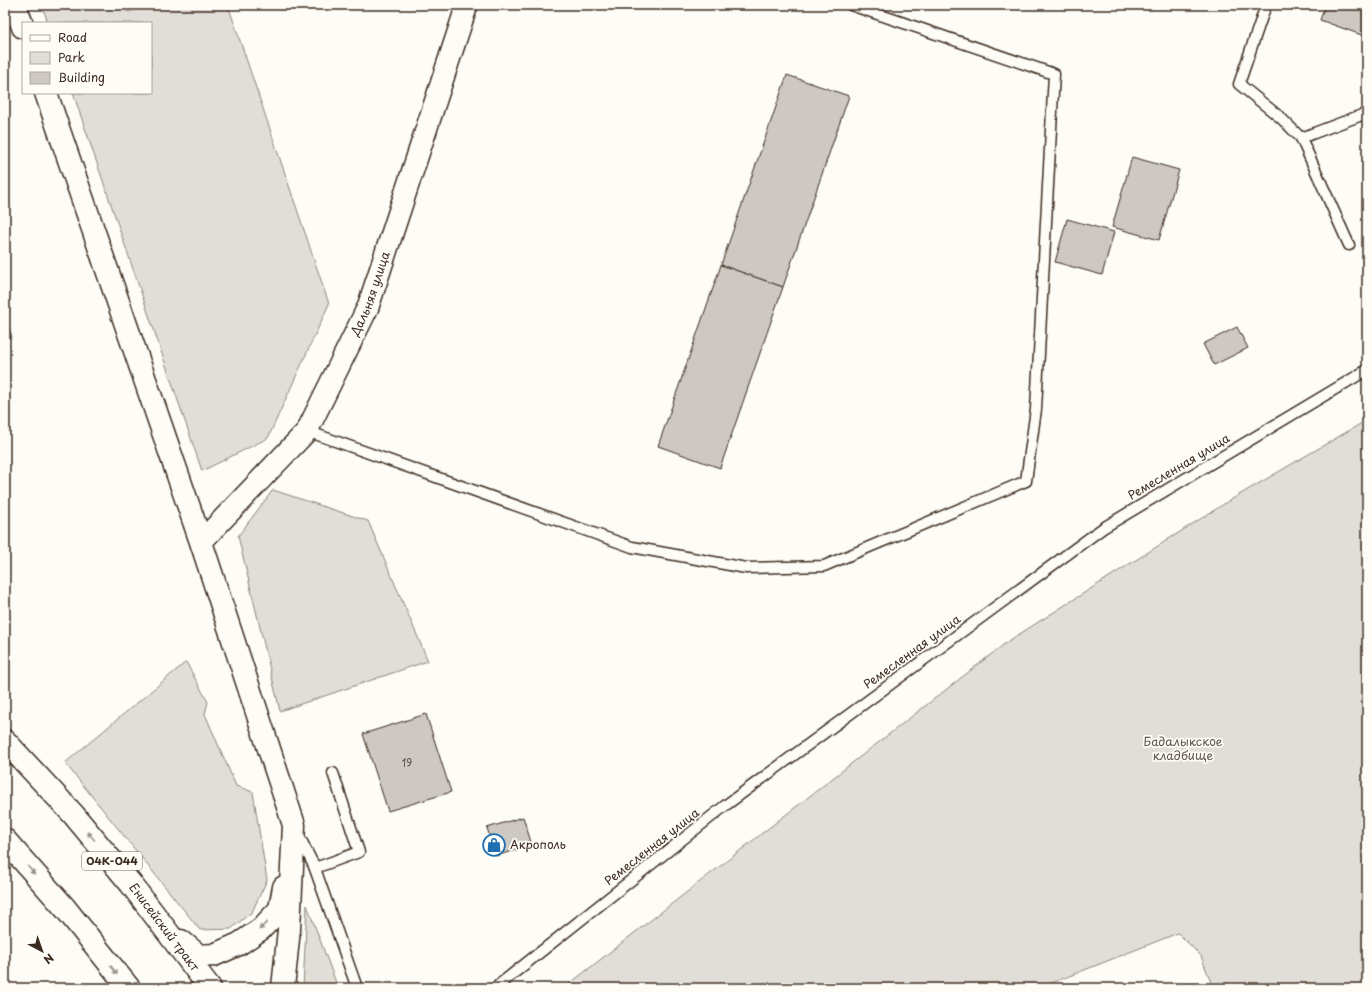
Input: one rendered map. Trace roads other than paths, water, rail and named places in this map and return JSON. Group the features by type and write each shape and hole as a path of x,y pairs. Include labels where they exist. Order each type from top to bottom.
{"main road":[{"path":"15,5 22,24"},
{"path":"46,94 201,542 294,825 289,929 283,988"},
{"name":"Енисейский тракт","path":"5,741 73,814 168,931 210,988"},
{"path":"168,931 198,956 214,954 239,944 261,929 280,909 294,825"},
{"path":"5,840 65,908 129,988"}],"street":[{"name":"Дальняя улица","path":"201,542 307,431 368,307 468,5"}],"lane":[{"path":"307,431 632,547 746,568 824,566 1026,481 1036,409 1054,74 851,5"},
{"path":"1266,5 1239,84 1281,118 1301,138 1350,245"},
{"path":"1301,138 1367,113"},
{"name":"Ремесленная улица","path":"495,988 726,805 1103,528 1367,370"},
{"path":"315,868 358,852 333,773"},
{"path":"294,825 315,868 357,988"}],"place":[{"name":"Акрополь","path":"494,845"}],"park label":[{"name":"Бадалыкское кладбище","path":"1183,749"}]}
